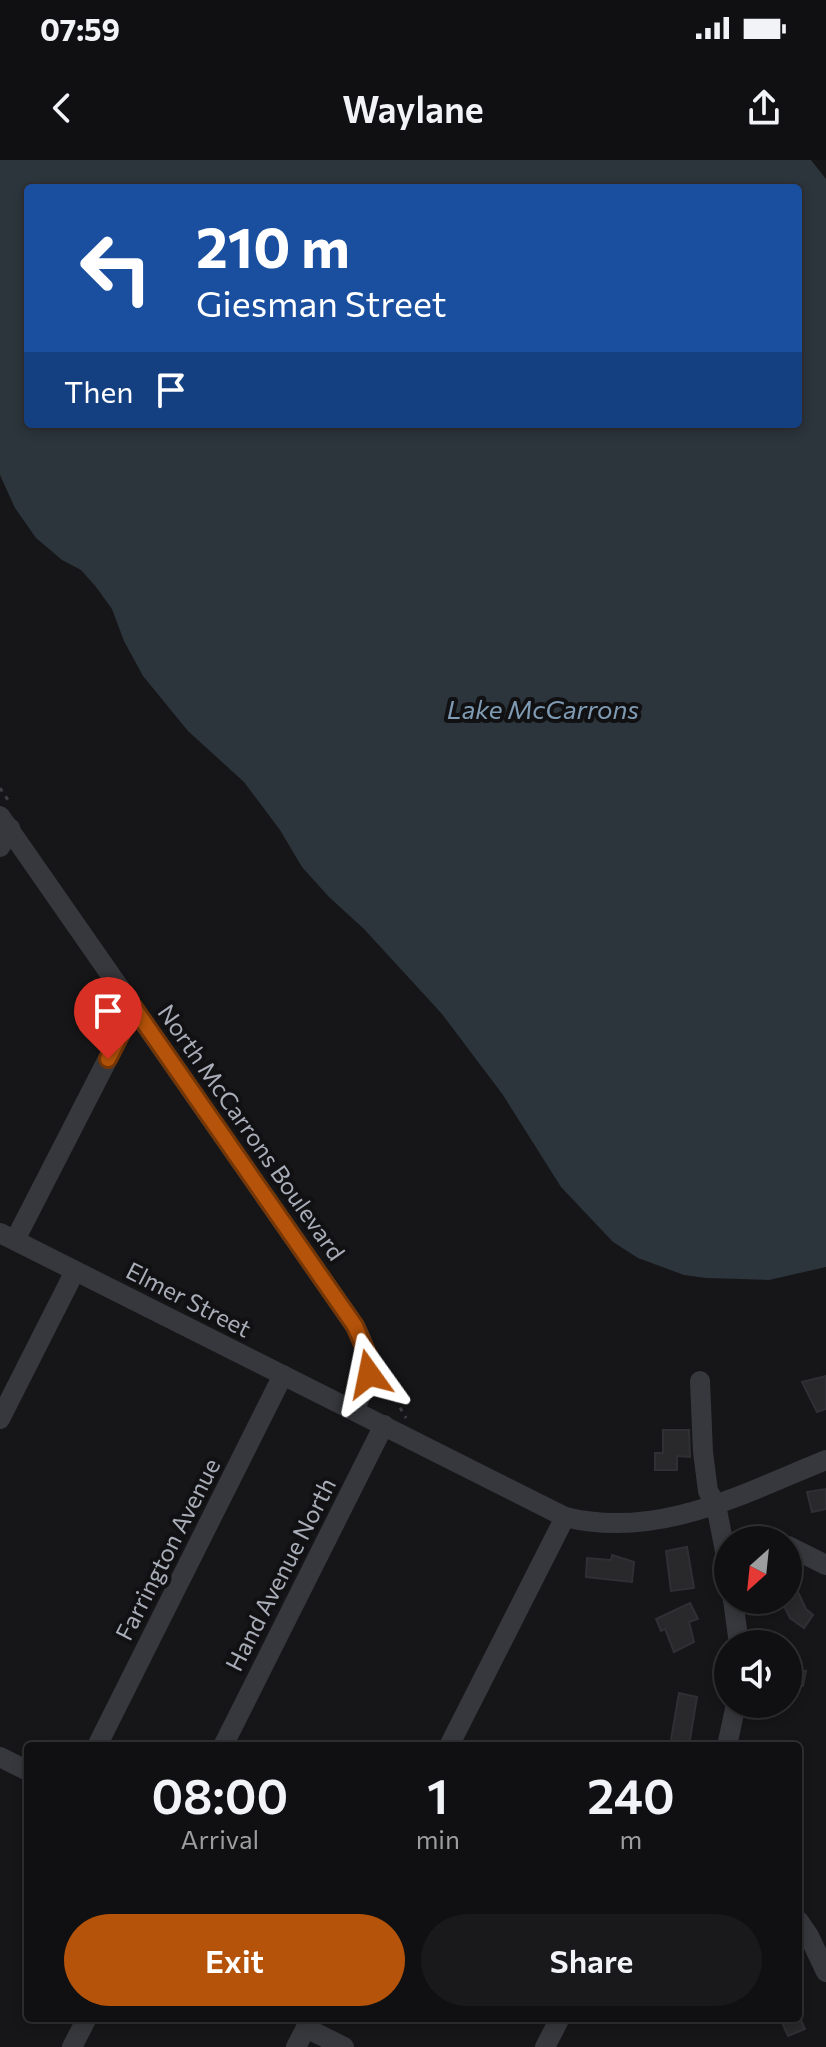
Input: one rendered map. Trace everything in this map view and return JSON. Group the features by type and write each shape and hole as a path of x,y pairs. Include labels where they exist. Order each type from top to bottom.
{"street":[{"name":"North McCarrons Boulevard","path":"6,825 355,1326 369,1358 369,1374 355,1410"},
{"path":"8,1237 134,1008"},
{"name":"Elmer Street","path":"8,1237 384,1425"},
{"path":"0,1419 75,1271"},
{"name":"Farrington Avenue","path":"99,1742 283,1375"},
{"path":"700,1381 708,1491 716,1505 721,1526"},
{"path":"384,1425 565,1517 585,1522 634,1525 676,1518 826,1460"},
{"name":"Hand Avenue North","path":"225,1742 384,1425"},
{"path":"451,1742 565,1517"},
{"path":"802,1553 826,1565"},
{"path":"728,1742 733,1718"},
{"path":"0,1757 24,1769"},
{"path":"802,1926 826,1972"},
{"path":"72,2047 85,2022"},
{"path":"545,2047 558,2022"},
{"path":"296,2047 308,2023 344,2047"}],"path":[{"path":"0,788 6,825"},
{"path":"384,1365 390,1390 407,1421"}],"water":[{"name":"Lake McCarrons","path":"0,160 811,160 826,179 826,1267 769,1280 706,1278 684,1275 638,1258 613,1242 561,1187 503,1095 442,1014 302,867 280,830 244,782 188,731 143,676 124,641 112,609 96,587 81,570 62,560 36,538 15,508 0,475"}],"building":[{"path":"826,1376 826,1409 817,1412 802,1382"},
{"path":"663,1430 689,1430 690,1457 677,1456 677,1470 655,1470 655,1453 663,1453"},
{"path":"826,1489 826,1509 812,1512 807,1492"},
{"path":"687,1547 694,1588 671,1591 666,1551"},
{"path":"612,1555 634,1562 632,1582 586,1577 587,1558 611,1560"},
{"path":"802,1601 813,1615 804,1628 788,1614 802,1614"},
{"path":"690,1603 698,1619 689,1622 694,1642 674,1652 665,1629 661,1631 656,1619"},
{"path":"679,1693 697,1697 690,1742 671,1742"},
{"path":"782,2022 802,2022 805,2029 788,2036"}],"route":[{"path":"108,1059 134,1008 355,1326 369,1358 369,1374"}]}
